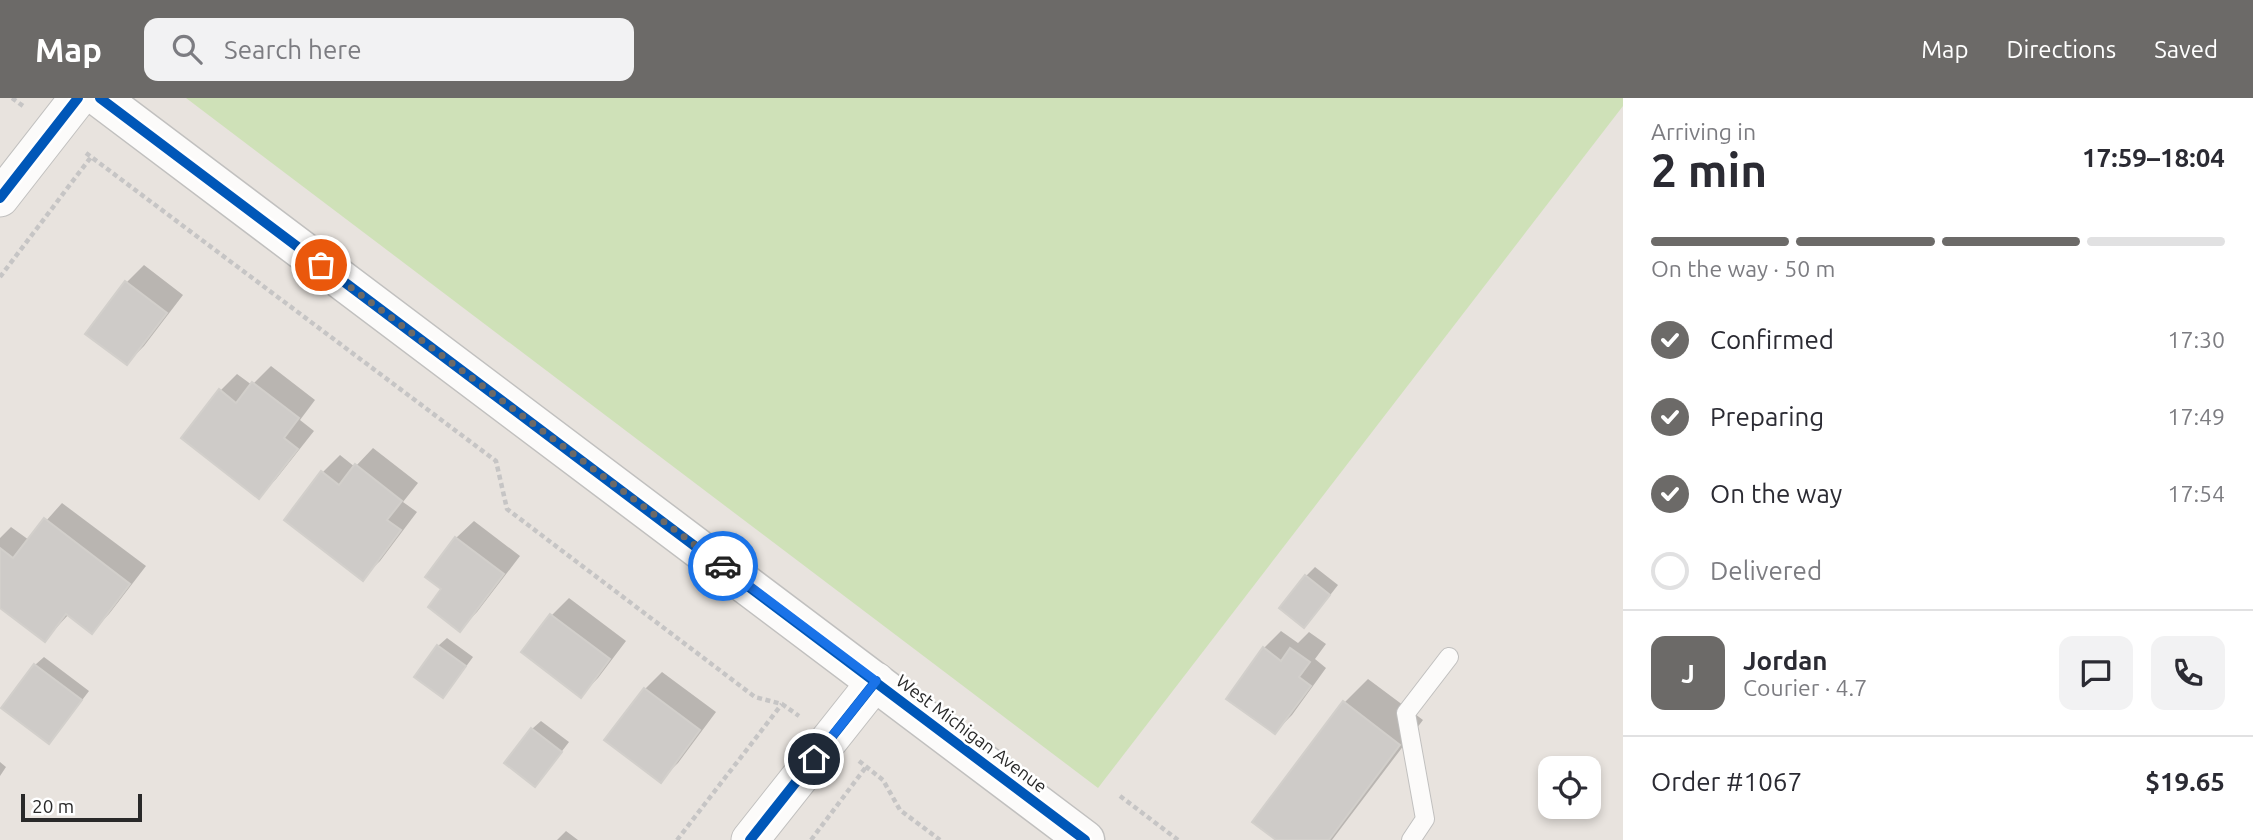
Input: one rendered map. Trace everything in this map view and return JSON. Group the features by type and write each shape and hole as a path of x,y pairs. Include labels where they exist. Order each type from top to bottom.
{"street":[{"path":"0,198 78,98"},
{"name":"West Michigan Avenue","path":"100,98 1085,840"},
{"path":"750,840 876,681"}],"lane":[{"path":"1411,840 1425,819 1406,713 1449,657"}],"path":[{"path":"12,98 496,461 507,509 755,697 782,705 830,738 883,780 900,810 940,840"},
{"path":"0,277 91,157"},
{"path":"677,840 782,705"},
{"path":"811,840 866,767"},
{"path":"1120,796 1178,840"}],"green space":[{"path":"186,98 1623,98 1623,106 1098,788"}],"building":[{"path":"125,281 167,313 127,365 85,334"},
{"path":"252,382 299,418 284,438 298,449 259,499 181,438 219,389 236,403"},
{"path":"355,464 402,501 387,520 401,530 363,581 284,520 321,471 339,485"},
{"path":"44,518 130,584 92,634 66,614 45,642 0,608 0,548 13,558"},
{"path":"455,537 504,574 460,632 428,607 441,589 425,577"},
{"path":"1305,575 1330,595 1304,628 1279,608"},
{"path":"550,614 610,659 581,698 521,652"},
{"path":"437,645 466,666 443,698 414,677"},
{"path":"1263,647 1281,661 1290,648 1310,662 1299,677 1311,686 1275,734 1226,699"},
{"path":"34,664 82,700 49,744 1,708"},
{"path":"644,688 700,730 661,783 604,740"},
{"path":"1343,701 1400,745 1329,840 1276,840 1252,822"},
{"path":"531,728 562,752 535,787 504,763"}],"cycle path":[{"path":"0,198 78,98"},
{"path":"100,98 1085,840"},
{"path":"750,840 876,681"}],"way so far":[{"path":"321,265 723,566"}],"route":[{"path":"723,566 876,681 814,759"}]}
